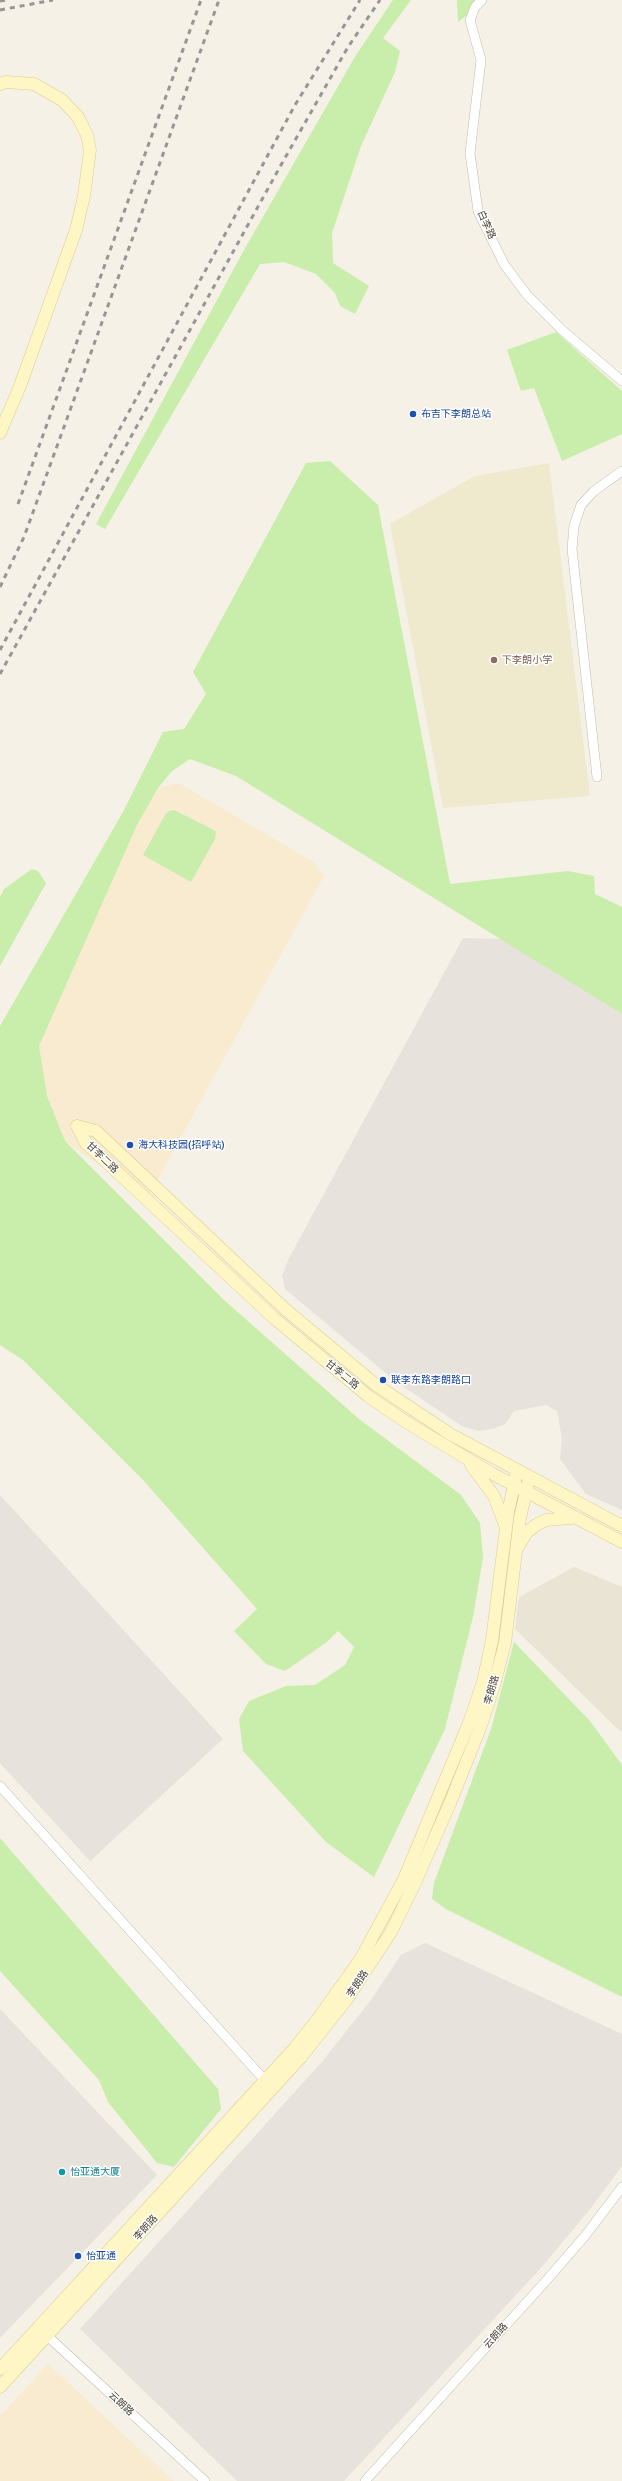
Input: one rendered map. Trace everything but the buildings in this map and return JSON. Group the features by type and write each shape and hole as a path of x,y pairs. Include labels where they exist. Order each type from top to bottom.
{"street":[{"name":"白李路","path":"482,0 474,7 470,20 481,60 470,153 478,211 504,264 527,295 562,330 622,381"},
{"path":"0,84 34,84 62,100 78,117 86,135 90,150 84,196 76,230 0,433"},
{"path":"598,777 572,549 574,526 581,505 594,491 622,471"},
{"name":"甘李二路","path":"622,1526 528,1478 450,1434 376,1385 285,1309 96,1131 77,1126 86,1143 275,1319 368,1396 458,1454 514,1486 622,1542"},
{"path":"458,1454 478,1473 494,1496 504,1520 506,1532"},
{"name":"李朗路","path":"269,2084 340,1989 374,1937 404,1879 469,1723 483,1682 492,1640 506,1532 517,1472"},
{"name":"李朗路","path":"0,2387 43,2331 269,2084 316,2040 348,1999 391,1932 415,1883 480,1728 494,1686 505,1643 516,1552 528,1478"},
{"path":"516,1552 520,1541 536,1525 552,1518 574,1518"},
{"path":"0,1786 269,2084"},
{"name":"云朗路","path":"365,2481 585,2236 622,2187"},
{"name":"李朗路","path":"0,2369 43,2331"},
{"name":"云朗路","path":"43,2331 204,2481"}],"shaded area":[{"name":"下李朗小学","path":"549,463 590,796 443,808 390,524 475,476"},
{"path":"179,783 314,862 324,876 147,1199 65,1141 47,1096 39,1046 137,825 158,788"},
{"path":"463,938 502,939 622,1014 622,1510 586,1494 560,1459 562,1439 557,1411 546,1405 514,1411 505,1424 493,1429 478,1431 462,1426 395,1381 285,1289 282,1276 288,1260"},
{"path":"0,1495 223,1739 90,1861 0,1763"},
{"path":"574,1567 622,1587 622,1733 515,1629 519,1597"},
{"path":"425,1943 622,2034 622,2166 591,2208 540,2269 344,2481 237,2481 80,2329 321,2063 371,2000 401,1955"},
{"path":"0,2009 157,2175 0,2338"},
{"path":"48,2364 174,2481 0,2481 0,2416"}],"green space":[{"path":"393,0 411,0 383,38 400,51 395,72 361,146 332,233 333,263 369,286 355,314 340,306 335,293 316,274 284,262 260,264 105,529 96,524 244,250 356,55"},
{"path":"457,0 487,0 458,22"},
{"path":"556,332 622,391 622,434 562,461 534,388 521,391 507,350"},
{"path":"330,461 378,505 450,884 568,871 594,876 595,894 622,907 622,1014 236,776 190,759 172,771 158,788 137,825 39,1046 47,1096 65,1141 224,1300 359,1419 461,1495 480,1523 483,1557 473,1617 445,1729 374,1877 326,1842 243,1751 239,1719 249,1701 286,1686 315,1685 345,1665 354,1647 338,1631 327,1642 285,1671 266,1664 234,1631 257,1609 143,1480 23,1360 0,1345 0,1026 123,812 163,732 184,729 206,694 193,672 306,463"},
{"path":"174,810 216,831 215,839 191,882 143,855 165,815 169,811"},
{"path":"32,869 38,871 46,883 0,966 0,897 4,889"},
{"path":"514,1642 590,1721 622,1765 622,1997 446,1909 432,1899 434,1883 491,1729"},
{"path":"0,1838 218,2089 221,2109 174,2167 157,2163 108,2102 99,2080 0,1971"}],"railway":[{"path":"0,1 6,0"},
{"path":"0,10 53,0"},
{"path":"18,504 201,0"},
{"path":"0,587 24,537 219,0"},
{"path":"0,650 295,105 360,0"},
{"path":"0,674 281,165 348,47 380,0"}],"place":[{"name":"布吉下李朗总站","path":"413,414"},
{"name":"下李朗小学","path":"494,660"},
{"name":"海大科技园(招呼站)","path":"130,1145"},
{"name":"联李东路李朗路口","path":"383,1380"},
{"name":"怡亚通大厦","path":"62,2172"},
{"name":"怡亚通","path":"78,2256"}]}
